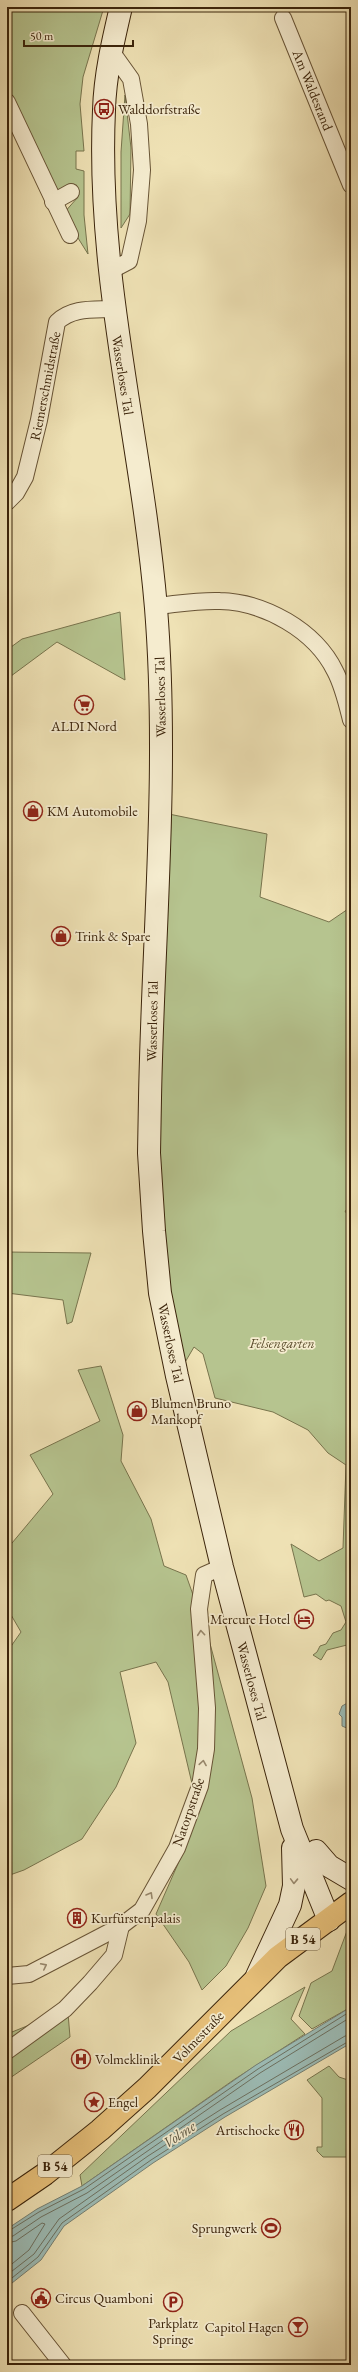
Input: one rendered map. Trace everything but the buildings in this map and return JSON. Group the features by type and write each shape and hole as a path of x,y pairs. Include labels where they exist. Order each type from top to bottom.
{"main road":[{"name":"Wasserloses Tal","path":"121,7 111,51 104,109 104,176 114,309 142,488 156,606 162,699 149,1153 154,1231 162,1300 222,1567 292,1828 294,1886 290,1905 257,1976"},
{"name":"Wasserloses Tal","path":"273,1760 316,1851 340,1911"},
{"name":"Wasserloses Tal","path":"292,1828 340,1911"},
{"name":"Wasserloses Tal","path":"316,1851 328,1866 351,1880"},
{"name":"Volmestraße","path":"7,2200 45,2174 147,2088 257,1976 278,1957 340,1911"}],"street":[{"name":"Am Waldesrand","path":"283,18 351,186"},
{"path":"110,271 130,261 138,221 142,170 139,124 131,79 111,51"},
{"path":"7,102 53,202 70,235"},
{"path":"53,202 71,192"},
{"name":"Riemerschmidstraße","path":"7,502 16,493 25,477 39,420 57,322 64,315 77,311 114,309"},
{"path":"156,606 220,601 249,605 266,611 305,633 326,656 336,671 351,720"},
{"name":"Natorpstraße","path":"7,1976 29,1974 121,1926 142,1910 177,1848 200,1786 206,1749 207,1708 199,1609 200,1590 204,1575 222,1567"},
{"path":"7,2051 65,2009 90,1983 114,1955 121,1926"},
{"path":"22,2313 63,2365"}],"green space":[{"path":"7,7 104,7 83,77 80,104 84,151 76,151 76,169 84,171 84,215 88,254 63,214 78,197 74,187 60,191 53,187 7,86"},
{"path":"125,95 131,148 130,214 121,228 121,152"},
{"path":"120,612 125,680 57,642 7,679 7,650 22,639"},
{"name":"Felsengarten","path":"159,812 267,834 260,897 329,922 351,907 351,1208 345,1211 351,1221 351,1644 327,1650 321,1660 313,1655 317,1652 320,1646 326,1644 333,1633 341,1630 346,1622 341,1606 329,1600 326,1601 316,1594 304,1597 291,1544 319,1561 343,1548 346,1465 328,1453 308,1430 273,1412 215,1398 203,1354 194,1347 177,1376 154,1231"},
{"path":"7,1252 91,1253 72,1322 67,1324 63,1300 7,1293"},
{"path":"101,1366 123,1435 121,1461 151,1519 164,1566 186,1575 209,1640 252,1798 266,1886 248,1928 226,1966 202,1990 189,1962 156,1914 184,1850 194,1792 168,1682 156,1662 120,1672 136,1743 116,1787 82,1839 24,1870 7,1876 7,1652 21,1632 7,1608 7,1549 53,1494 30,1455 100,1421 78,1370"},
{"path":"350,1923 351,2007 312,2029 299,2016 311,1983 332,1971"},
{"path":"88,1980 97,1988 68,2013 70,2037 7,2080 7,2034 37,2022"},
{"path":"305,1987 291,2019 305,2034 235,2079 82,2186 80,2175 231,2031"},
{"path":"329,2066 339,2077 351,2081 351,2157 323,2157 317,2151 317,2147 322,2147 322,2098 307,2080"}],"water":[{"path":"351,1701 351,1726 349,1729 342,1726 342,1717 339,1714 342,1706"},
{"name":"Volme","path":"351,2007 351,2043 225,2117 153,2163 64,2226 41,2260 7,2287 7,2229 37,2209 82,2186 256,2065"}],"place":[{"name":"Walddorfstraße","path":"104,109"},
{"name":"ALDI Nord","path":"84,705"},
{"name":"KM Automobile","path":"33,811"},
{"name":"Trink & Spare","path":"61,936"},
{"name":"Blumen Bruno Mankopf","path":"137,1411"},
{"name":"Mercure Hotel","path":"304,1619"},
{"name":"Kurfürstenpalais","path":"77,1918"},
{"name":"Volmeklinik","path":"81,2059"},
{"name":"Engel","path":"94,2102"},
{"name":"Artischocke","path":"294,2130"},
{"name":"Sprungwerk","path":"271,2228"},
{"name":"Circus Quamboni","path":"41,2298"},
{"name":"Parkplatz Springe","path":"173,2302"},
{"name":"Capitol Hagen","path":"298,2327"}]}
